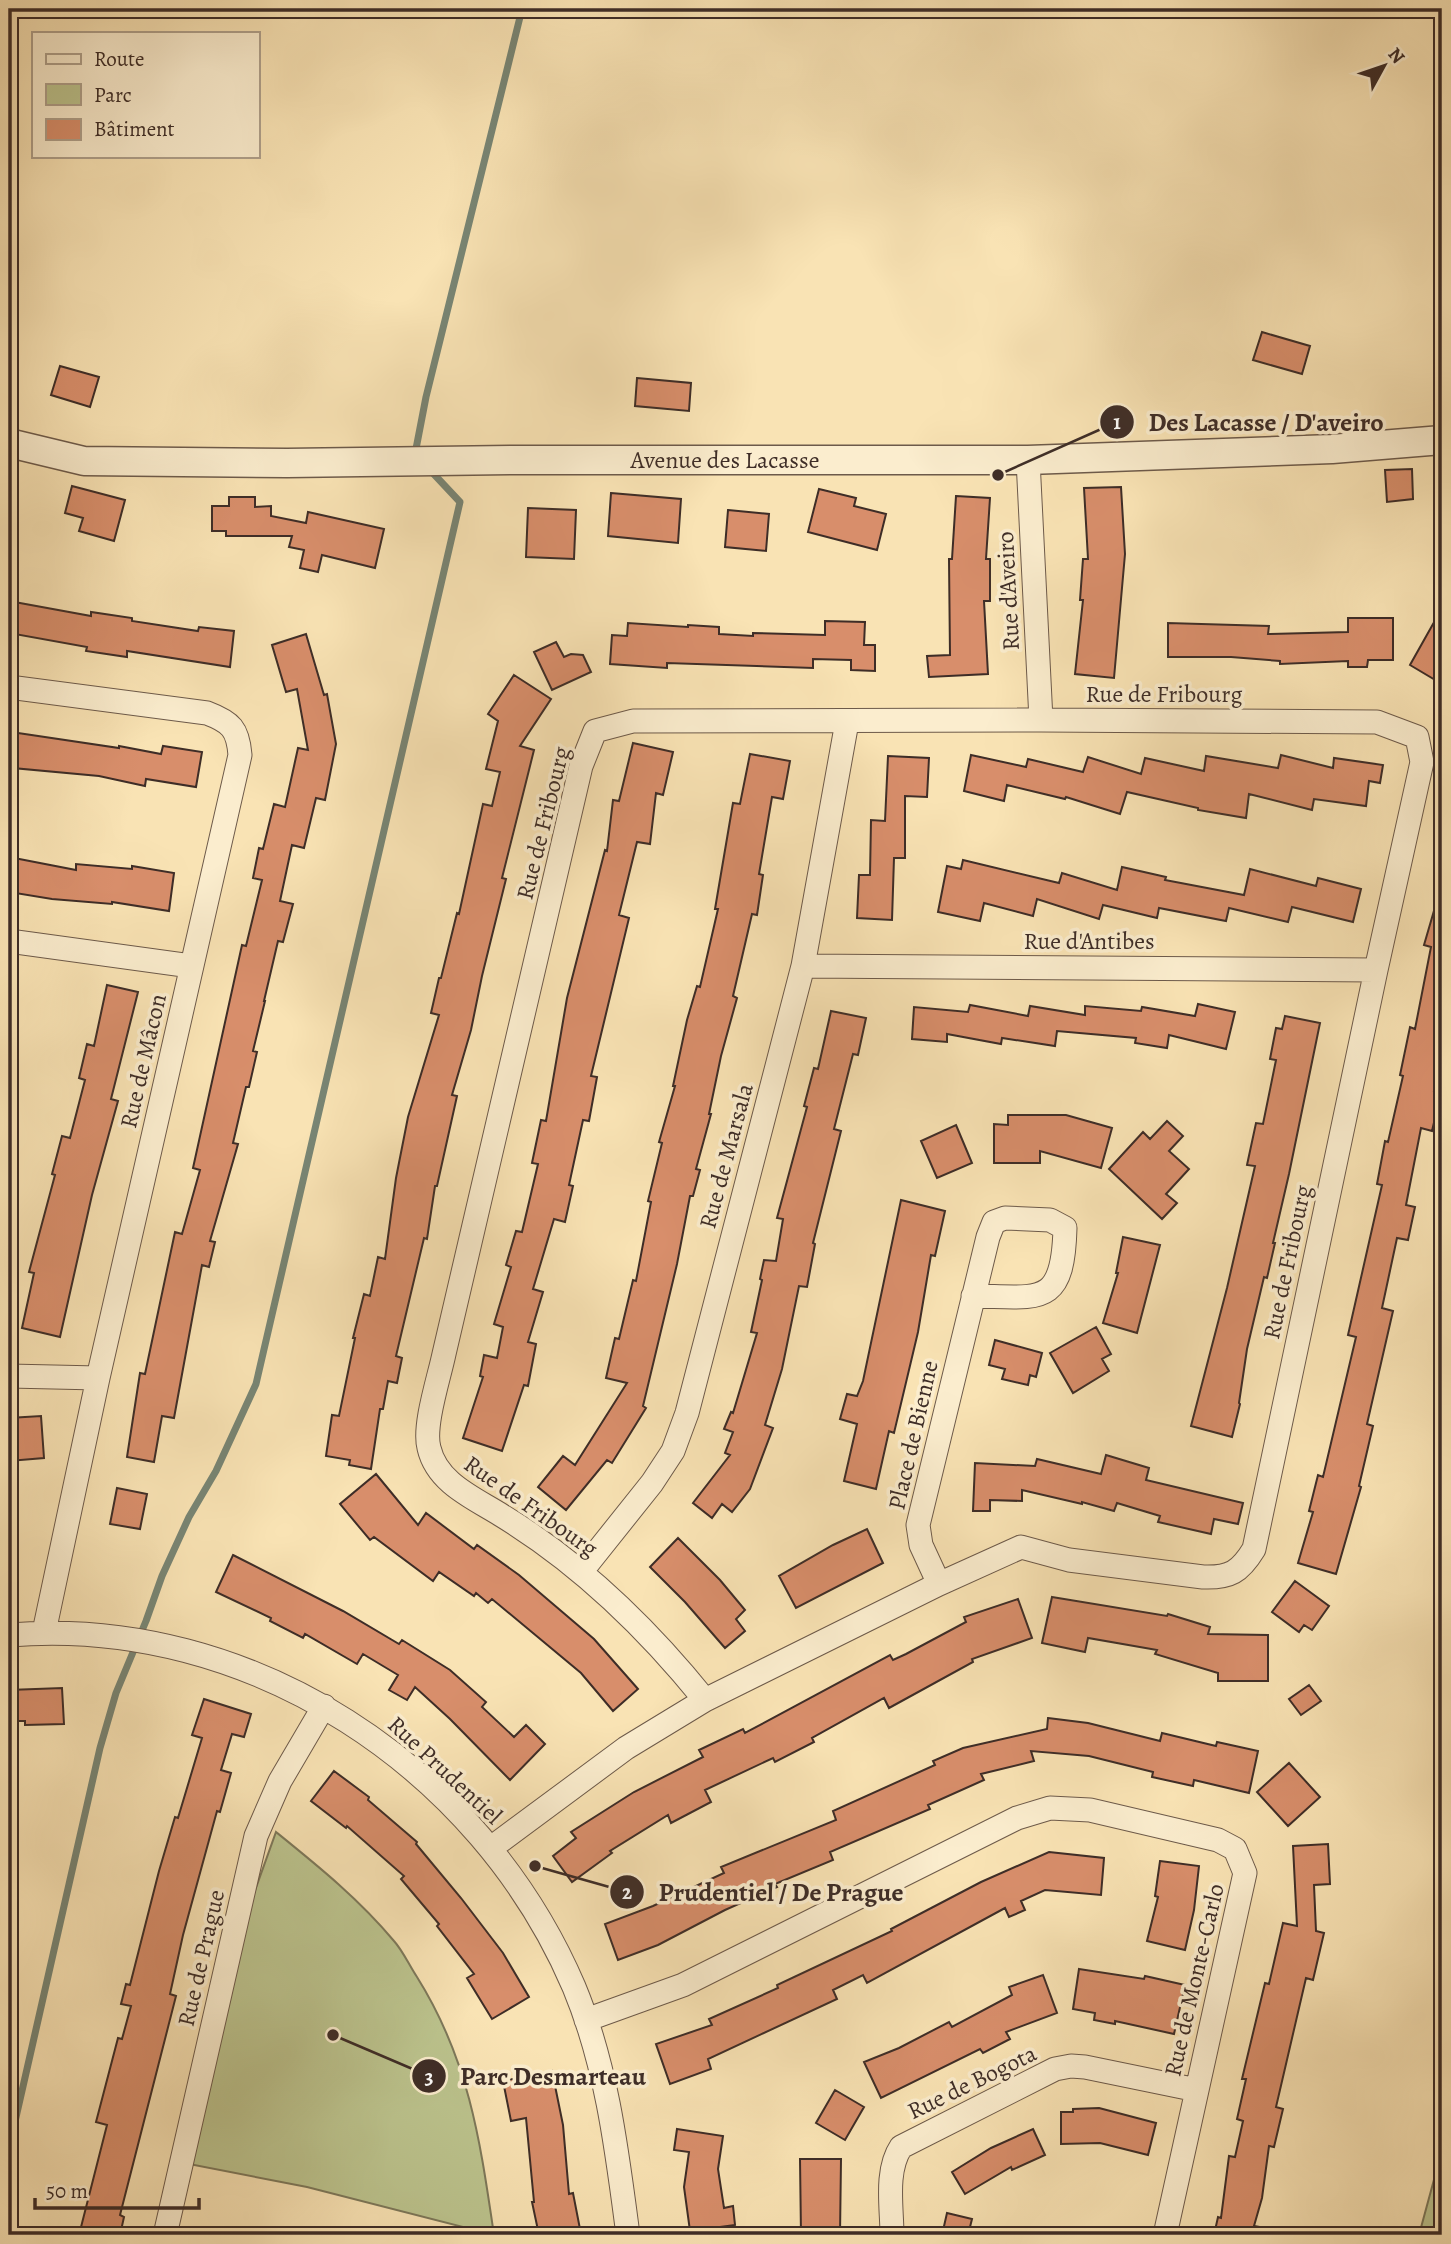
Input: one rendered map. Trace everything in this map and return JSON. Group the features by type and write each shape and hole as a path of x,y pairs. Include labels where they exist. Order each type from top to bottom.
{"street":[{"name":"Avenue des Lacasse","path":"9,443 84,461 287,463 1028,460 1332,449 1442,440"},
{"name":"Rue d'Aveiro","path":"1028,460 1041,720"},
{"name":"Rue de Mâcon","path":"9,687 207,713 224,719 233,728 239,741 240,755 98,1378 44,1632"},
{"name":"Rue de Fribourg","path":"491,1848 626,1748 705,1700 939,1584 1021,1547 1069,1560 1203,1577 1224,1578 1245,1564 1254,1549 1422,762 1417,737 1377,722 633,721 595,731 581,766 438,1381 429,1421 429,1448 442,1476 541,1540 581,1572 646,1633 705,1700"},
{"name":"Rue de Marsala","path":"581,1572 652,1483 673,1451 687,1413 803,966 847,722"},
{"path":"9,941 191,966"},
{"name":"Rue d'Antibes","path":"803,966 1376,970"},
{"name":"Place de Bienne","path":"939,1584 921,1545 918,1525 973,1296 988,1237 994,1222 1005,1218 1050,1220 1065,1228 1065,1250 1057,1279 1048,1292 1032,1297 973,1296"},
{"path":"9,1376 98,1378"},
{"name":"Rue Prudentiel","path":"9,1635 44,1632 117,1637 168,1646 272,1681 324,1706 373,1738 457,1810 491,1848 519,1888 549,1936 573,1986 586,2020 604,2084 615,2138 628,2235"},
{"name":"Rue de Prague","path":"164,2235 256,1836 280,1781 324,1706"},
{"name":"Rue de Monte-Carlo","path":"586,2020 682,1985 1017,1818 1050,1808 1090,1810 1218,1840 1234,1849 1245,1873 1165,2235"},
{"name":"Rue de Bogota","path":"892,2235 892,2168 901,2147 1055,2069 1086,2067 1197,2090"}],"green space":[{"path":"276,1832 338,1884 381,1926 400,1949 435,2008 461,2070 470,2102 494,2235 307,2187 189,2164 248,1910"},
{"path":"1442,2150 1442,2235 1419,2235"}],"building":[{"path":"1262,332 1310,346 1302,374 1253,360"},
{"path":"60,366 99,377 90,407 51,395"},
{"path":"637,378 691,383 689,411 635,406"},
{"path":"1412,469 1413,499 1387,502 1385,470"},
{"path":"72,486 125,500 114,541 79,531 83,518 65,513"},
{"path":"1121,487 1125,554 1114,678 1075,674 1083,600 1080,600 1083,559 1088,559 1084,488"},
{"path":"819,489 856,498 854,506 886,514 877,550 808,532"},
{"path":"611,493 681,499 678,543 608,536"},
{"path":"956,496 990,498 986,559 990,559 990,601 984,601 988,674 929,677 927,656 950,655 949,559 952,559"},
{"path":"229,497 255,497 255,507 271,506 271,516 306,523 308,512 384,529 375,568 322,555 318,572 300,568 304,550 289,547 292,536 226,536 226,531 212,531 212,506 229,506"},
{"path":"528,508 576,510 574,559 526,557"},
{"path":"728,510 769,514 766,551 725,547"},
{"path":"9,601 91,616 91,612 132,618 132,621 198,631 199,627 234,631 230,667 127,651 127,657 86,651 87,647 9,633"},
{"path":"1442,608 1442,684 1410,665"},
{"path":"1348,618 1393,618 1393,660 1368,660 1367,667 1348,667 1348,661 1280,664 1280,661 1231,657 1168,657 1168,623 1269,626 1268,634 1348,632"},
{"path":"825,621 865,622 864,645 875,645 875,671 851,670 851,660 813,659 813,668 667,663 667,668 610,664 612,635 627,636 628,623 719,627 719,634 753,636 753,633 825,635"},
{"path":"306,634 324,695 327,694 336,744 325,800 316,798 304,848 292,845 280,901 293,904 283,942 278,941 264,1001 253,1051 257,1052 233,1143 238,1144 210,1241 215,1242 209,1267 202,1265 174,1418 162,1416 154,1462 127,1457 140,1373 145,1374 175,1232 182,1234 200,1170 193,1168 242,945 246,946 262,880 253,878 259,848 263,849 274,804 285,807 298,748 308,750 297,689 286,692 272,645"},
{"path":"556,642 564,657 571,654 583,655 591,672 552,690 534,652"},
{"path":"514,675 551,699 520,746 534,750 502,878 506,879 471,1030 452,1095 457,1096 435,1186 427,1239 424,1238 396,1356 402,1358 397,1383 388,1381 383,1409 380,1409 371,1469 349,1465 350,1460 326,1456 332,1415 339,1416 364,1294 370,1296 378,1257 385,1259 408,1117 439,1015 431,1013 439,978 457,913 459,914 483,804 492,806 500,772 486,769 498,721 488,714"},
{"path":"18,733 161,754 163,746 202,752 196,787 146,779 145,786 99,776 13,768"},
{"path":"633,743 673,752 663,795 656,793 650,844 637,842 619,915 629,918 591,1076 597,1077 589,1121 583,1120 569,1185 573,1186 565,1222 554,1219 533,1289 543,1292 528,1342 536,1344 528,1386 524,1385 502,1451 463,1438 483,1377 480,1376 484,1355 497,1358 503,1327 494,1324 511,1267 506,1265 516,1231 522,1232 538,1164 532,1163 541,1120 546,1121 567,998 605,850 607,851 613,800 619,801"},
{"path":"750,754 790,761 783,799 772,797 759,874 763,875 757,915 752,914 733,996 737,998 721,1056 711,1114 696,1169 700,1170 693,1196 690,1196 677,1264 643,1406 646,1408 612,1463 607,1460 566,1510 538,1487 563,1456 575,1465 627,1383 606,1378 615,1338 619,1339 633,1280 636,1281 651,1202 648,1201 662,1143 659,1142 675,1086 687,1020 697,986 700,987 718,909 715,909 733,803 740,804"},
{"path":"971,755 1026,767 1028,759 1083,772 1088,757 1141,774 1145,758 1204,771 1206,756 1278,768 1281,755 1333,768 1334,758 1383,765 1380,783 1369,781 1366,806 1314,799 1312,810 1249,794 1246,818 1198,810 1127,792 1120,814 1066,797 1065,799 1007,785 1004,801 964,791"},
{"path":"888,756 929,758 927,797 905,796 905,858 894,858 892,920 857,918 859,875 870,875 871,820 885,821"},
{"path":"9,857 76,870 76,864 132,869 132,866 174,873 169,911 112,902 52,899 9,892"},
{"path":"963,860 1059,883 1062,873 1117,890 1122,867 1166,877 1165,880 1244,895 1250,869 1316,886 1318,878 1361,889 1353,922 1292,907 1288,922 1229,908 1226,921 1159,908 1157,918 1103,905 1099,919 1037,899 1033,916 984,903 980,921 938,912 947,866 961,869"},
{"path":"1438,897 1442,898 1442,1051 1434,1091 1441,1093 1432,1131 1421,1128 1406,1205 1415,1207 1408,1240 1397,1238 1382,1308 1393,1311 1367,1424 1373,1426 1359,1486 1361,1487 1336,1574 1298,1563 1313,1512 1309,1511 1318,1475 1323,1477 1356,1337 1348,1335 1382,1185 1377,1184 1385,1141 1388,1142 1403,1076 1400,1075 1410,1027 1415,1029 1431,947 1424,945"},
{"path":"107,985 138,992 111,1099 118,1101 92,1195 60,1337 22,1328 34,1273 29,1272 55,1175 52,1174 62,1136 70,1138 85,1080 79,1078 87,1044 94,1046"},
{"path":"1198,1004 1235,1012 1226,1049 1169,1035 1167,1048 1135,1043 1136,1038 1057,1031 1055,1046 1002,1038 1001,1044 947,1034 947,1042 912,1039 914,1007 968,1012 970,1005 1028,1016 1030,1006 1085,1015 1085,1006 1141,1011 1142,1007 1195,1016"},
{"path":"831,1011 866,1018 858,1055 853,1054 834,1129 841,1131 813,1243 815,1244 807,1287 799,1286 782,1369 765,1425 773,1428 750,1489 732,1512 722,1504 712,1518 693,1503 730,1455 725,1453 733,1432 724,1429 731,1412 733,1413 757,1333 751,1332 764,1260 776,1261 783,1219 777,1218 807,1107 804,1106 814,1068 818,1069"},
{"path":"1285,1016 1320,1023 1275,1243 1247,1349 1240,1404 1232,1437 1191,1426 1255,1166 1247,1165 1256,1123 1263,1124 1276,1060 1270,1059 1276,1028 1282,1029"},
{"path":"1008,1115 1066,1115 1112,1128 1101,1168 1040,1151 1040,1163 994,1163 994,1124 1008,1125"},
{"path":"1167,1121 1183,1136 1169,1151 1189,1169 1166,1194 1177,1203 1162,1219 1109,1169 1143,1132 1150,1139"},
{"path":"956,1125 972,1163 937,1178 921,1141"},
{"path":"901,1200 945,1211 935,1256 931,1255 918,1332 894,1433 889,1431 876,1489 844,1481 857,1424 840,1419 847,1394 857,1396 863,1381"},
{"path":"1123,1237 1160,1245 1137,1333 1103,1323 1118,1273"},
{"path":"1096,1327 1111,1354 1102,1359 1109,1371 1073,1393 1050,1353"},
{"path":"995,1340 1042,1353 1036,1377 1030,1375 1028,1385 1002,1379 1005,1369 989,1365"},
{"path":"41,1416 44,1458 9,1461 9,1418"},
{"path":"1106,1455 1149,1468 1146,1480 1243,1503 1238,1524 1214,1519 1211,1534 1158,1522 1160,1516 1117,1503 1114,1511 1022,1490 1022,1501 990,1500 990,1511 973,1511 975,1463 1035,1466 1037,1459 1101,1474"},
{"path":"376,1474 418,1525 426,1513 474,1549 477,1545 519,1575 594,1639 638,1689 613,1711 581,1673 492,1599 488,1603 476,1593 474,1596 439,1572 433,1581 374,1537 370,1540 340,1504"},
{"path":"117,1488 147,1494 140,1529 110,1524"},
{"path":"867,1529 883,1563 796,1608 779,1576"},
{"path":"678,1538 720,1580 745,1610 736,1619 745,1631 725,1648 650,1567"},
{"path":"233,1555 343,1611 399,1644 402,1640 450,1670 486,1702 482,1707 514,1737 526,1725 545,1744 510,1780 415,1687 407,1700 389,1690 398,1675 363,1654 357,1664 305,1634 303,1638 270,1621 271,1618 216,1592"},
{"path":"1295,1581 1329,1606 1312,1630 1304,1625 1299,1632 1272,1612"},
{"path":"1052,1597 1167,1616 1168,1614 1210,1627 1208,1634 1268,1635 1268,1681 1218,1681 1218,1673 1155,1654 1157,1650 1088,1638 1085,1652 1042,1643"},
{"path":"1018,1599 1032,1638 972,1659 973,1662 889,1708 884,1698 812,1738 814,1742 775,1762 773,1758 705,1790 711,1802 671,1823 668,1815 610,1851 612,1853 572,1882 553,1856 576,1838 571,1832 634,1792 703,1757 699,1750 743,1729 745,1733 890,1655 893,1660 906,1654 966,1622 964,1617"},
{"path":"1309,1685 1321,1701 1301,1715 1289,1699"},
{"path":"62,1688 64,1724 25,1725 25,1721 9,1721 9,1690"},
{"path":"204,1699 251,1714 244,1737 232,1734 221,1770 231,1773 220,1812 217,1811 183,1935 170,1994 176,1996 120,2215 124,2217 120,2235 79,2235 107,2125 96,2122 118,2038 122,2039 131,2006 121,2004 126,1984 130,1985 159,1871 202,1738 192,1735"},
{"path":"1048,1718 1088,1723 1160,1741 1162,1733 1216,1746 1217,1742 1258,1751 1249,1793 1194,1780 1193,1786 1152,1777 1153,1772 1089,1756 1031,1751 1034,1761 981,1774 984,1780 928,1805 930,1809 830,1852 833,1860 775,1884 777,1887 725,1910 658,1945 618,1960 605,1924 653,1906 724,1873 721,1867 836,1820 833,1811 935,1765 933,1761 963,1748 1047,1729"},
{"path":"1289,1763 1320,1797 1288,1826 1257,1792"},
{"path":"334,1771 369,1797 368,1800 417,1842 503,1953 529,1997 492,2019 467,1978 474,1974 437,1926 439,1924 401,1879 404,1876 347,1826 346,1828 311,1801"},
{"path":"1328,1844 1330,1884 1314,1885 1316,1931 1324,1933 1313,1980 1306,1978 1276,2107 1283,2109 1274,2147 1269,2146 1262,2198 1254,2226 1266,2228 1266,2235 1214,2235 1218,2217 1221,2218 1229,2156 1235,2157 1243,2121 1237,2119 1246,2079 1242,2079 1265,1983 1269,1984 1283,1923 1297,1926 1293,1846"},
{"path":"1049,1852 1104,1858 1101,1895 1045,1890 1021,1901 1025,1910 1009,1917 1005,1908 867,1983 863,1975 833,1990 837,1999 708,2059 711,2069 670,2084 656,2044 712,2025 709,2019 892,1931 891,1929 981,1882"},
{"path":"1160,1861 1199,1866 1194,1910 1185,1950 1147,1941 1158,1897 1155,1896"},
{"path":"1079,1969 1144,1979 1145,1976 1185,1985 1174,2034 1115,2021 1115,2024 1094,2020 1095,2013 1073,2009"},
{"path":"1043,1975 1057,2013 1006,2032 1010,2039 983,2053 980,2049 881,2098 864,2062 899,2048 949,2022 952,2027 1012,1995 1009,1987"},
{"path":"552,2071 563,2125 569,2194 573,2193 580,2229 539,2235 532,2202 526,2118 511,2121 503,2081"},
{"path":"835,2090 864,2107 845,2140 816,2123"},
{"path":"1099,2108 1156,2123 1148,2155 1100,2143 1061,2144 1061,2112"},
{"path":"677,2129 723,2136 718,2169 724,2208 733,2206 735,2225 690,2231 684,2187 689,2152 674,2150"},
{"path":"1033,2129 1045,2155 1012,2170 1011,2167 965,2194 952,2172 991,2148"},
{"path":"800,2159 841,2159 840,2235 801,2235"},
{"path":"947,2213 972,2219 968,2235 942,2235"}],"waterway":[{"path":"415,454 426,397 522,9"},
{"path":"9,2148 100,1748 116,1693 162,1576 189,1517 216,1471 256,1384 460,502 430,470"}],"place":[{"name":"Des Lacasse / D'aveiro","path":"998,475"},
{"name":"Prudentiel / De Prague","path":"535,1866"},
{"name":"Parc Desmarteau","path":"333,2035"}]}
